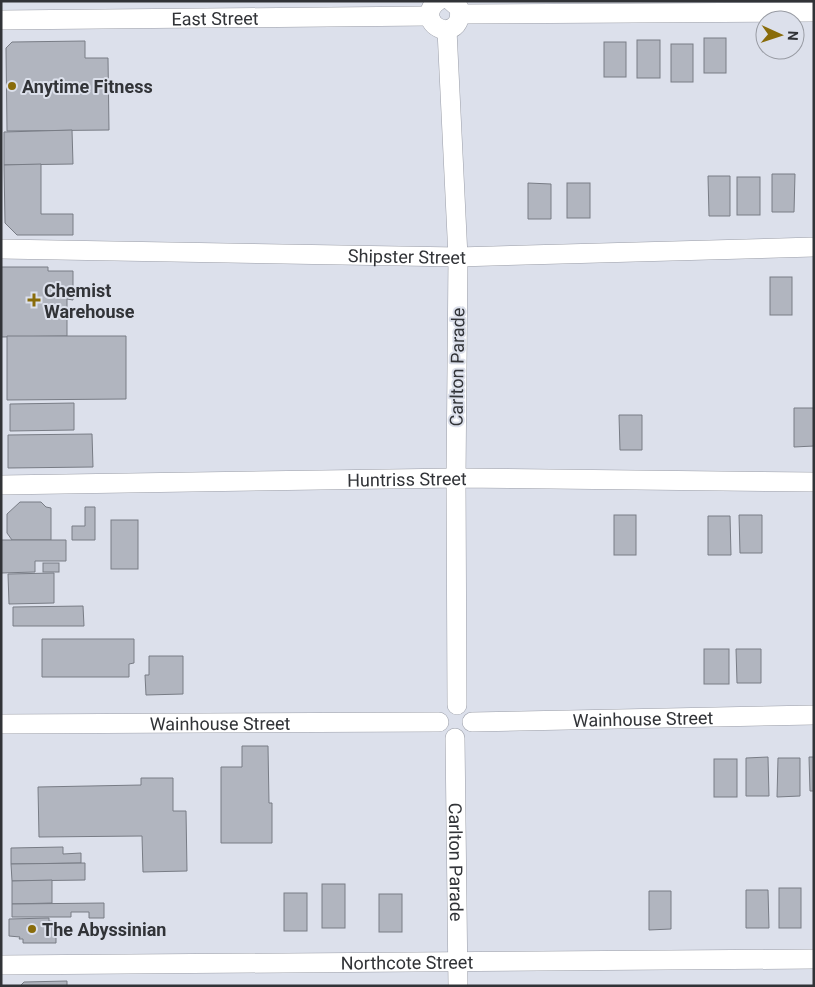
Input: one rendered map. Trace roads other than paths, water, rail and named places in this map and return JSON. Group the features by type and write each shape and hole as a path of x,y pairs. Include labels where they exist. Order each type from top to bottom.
{"street":[{"path":"434,8 431,22 435,27 447,30 457,25 456,7 814,12"},
{"name":"East Street","path":"1,20 434,8"},
{"name":"Carlton Parade","path":"447,30 458,257 456,478 457,705"},
{"name":"Shipster Street","path":"1,249 458,257 814,247"},
{"name":"Huntriss Street","path":"1,485 456,478 814,482"},
{"path":"457,705 465,708 470,714 472,722 470,730 464,736 455,738 447,736 441,730 439,722 441,713 448,707 457,705"},
{"name":"Wainhouse Street","path":"472,722 814,715"},
{"name":"Wainhouse Street","path":"1,724 439,722"},
{"name":"Carlton Parade","path":"455,738 458,986"},
{"name":"Northcote Street","path":"1,965 814,959"}],"place":[{"name":"Anytime Fitness","path":"12,86"},
{"name":"Chemist Warehouse","path":"34,300"},
{"name":"The Abyssinian","path":"32,929"}]}
